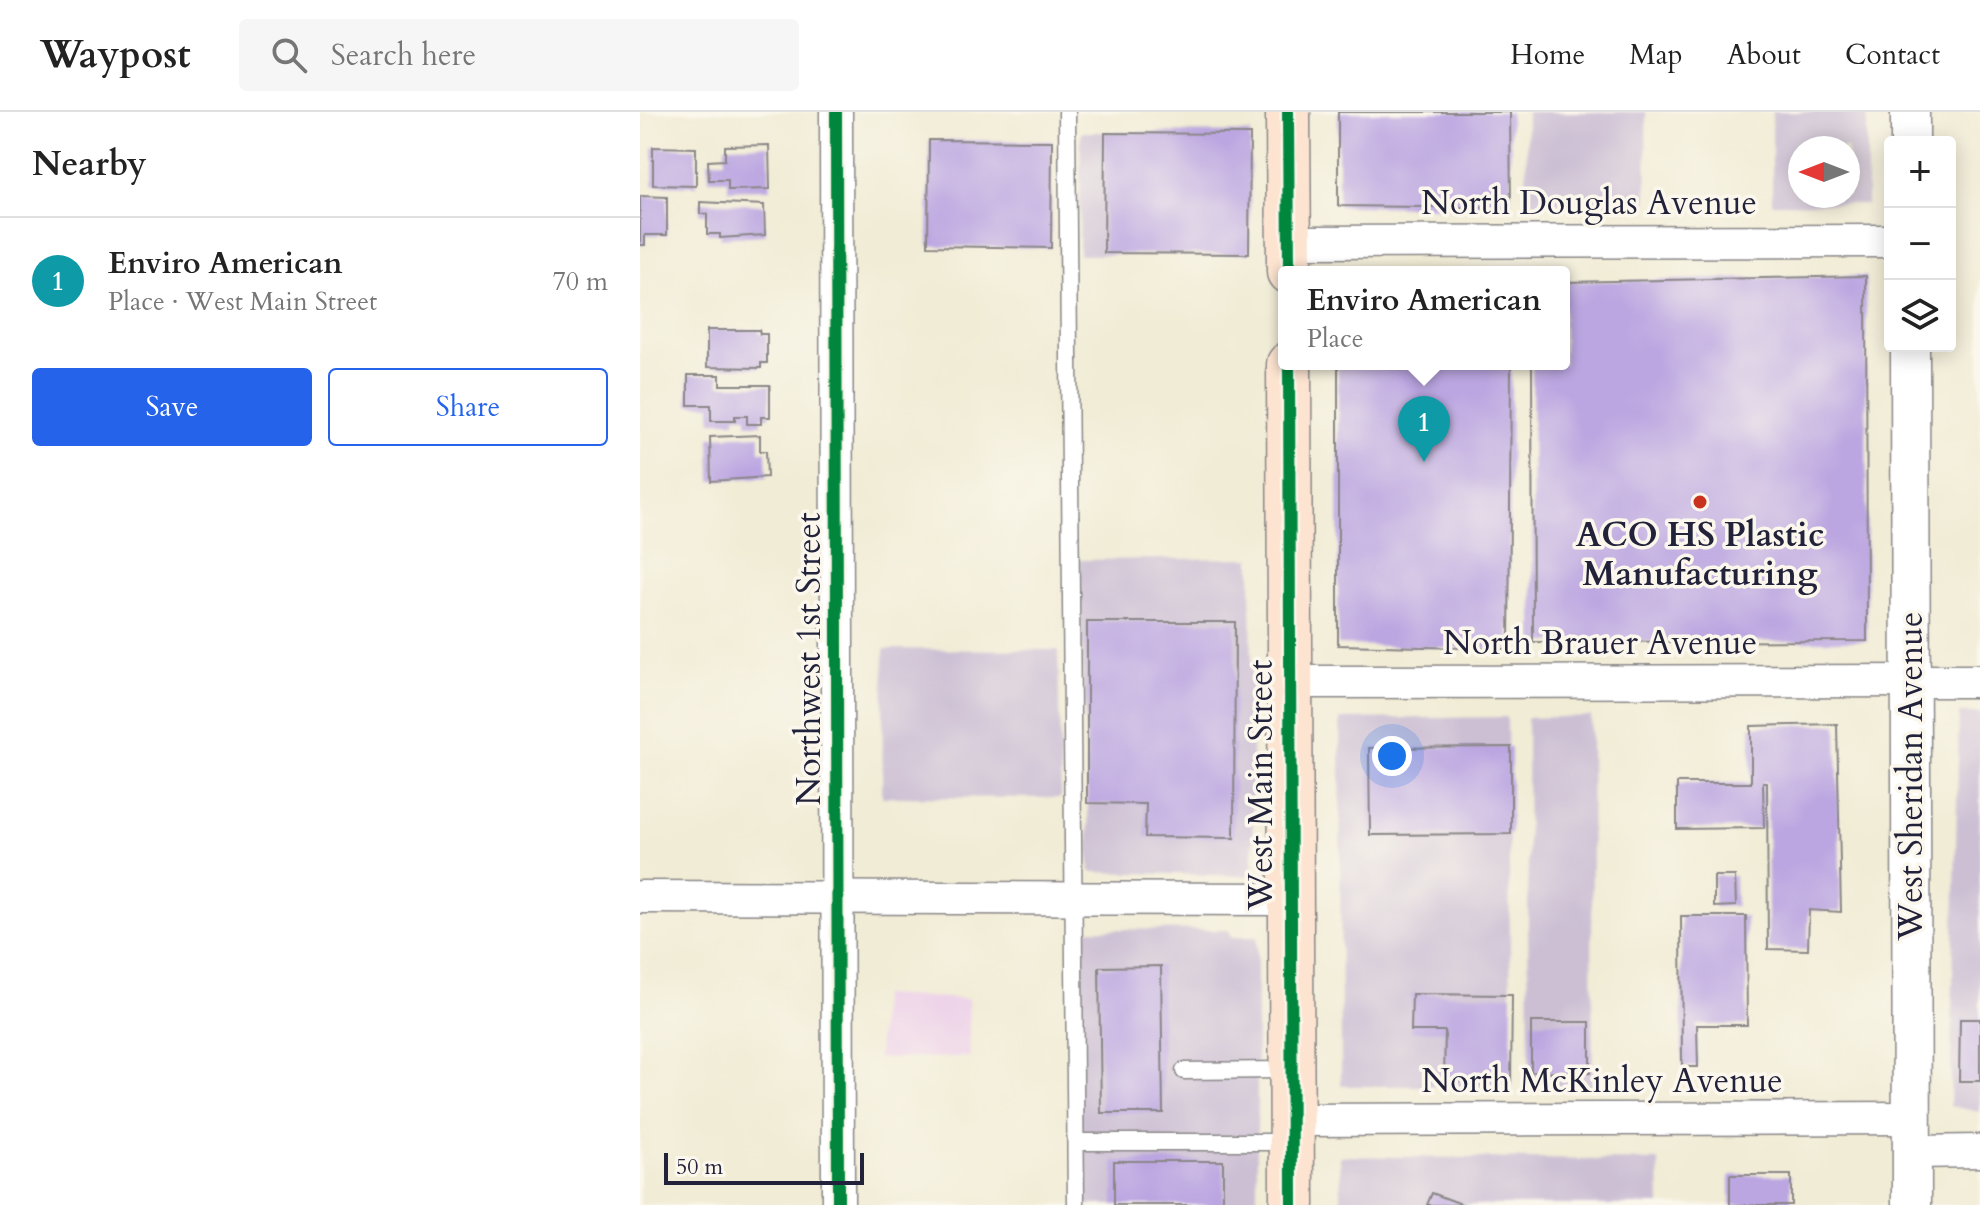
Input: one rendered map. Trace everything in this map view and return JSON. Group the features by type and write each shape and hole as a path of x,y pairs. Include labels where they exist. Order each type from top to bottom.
{"main road":[{"path":"1288,112 1289,257"},
{"name":"West Main Street","path":"1289,370 1292,1205"}],"street":[{"name":"Northwest 1st Street","path":"836,112 838,1205"},
{"path":"1910,112 1910,136"},
{"name":"North Douglas Avenue","path":"1289,257 1884,241"},
{"name":"West Sheridan Avenue","path":"1910,352 1912,1205"},
{"name":"North Brauer Avenue","path":"1289,682 1980,681"},
{"path":"640,897 1289,899"},
{"name":"North McKinley Avenue","path":"1292,1131 1912,1135 1980,1151"}],"lane":[{"path":"1067,112 1071,900 1076,1205"},
{"path":"1184,1071 1291,1070"},
{"path":"1077,1142 1292,1131"}],"shaded area":[{"path":"1527,112 1646,112 1647,203 1526,204"},
{"path":"1772,112 1867,112 1867,204 1860,204 1860,136 1788,136 1788,203 1772,203"},
{"path":"1081,132 1251,132 1250,254 1079,255"},
{"path":"1251,558 1253,876 1090,872 1079,560"},
{"path":"884,649 1058,650 1061,798 882,797"},
{"path":"1959,713 1980,713 1980,1112 1950,1106"},
{"path":"1591,716 1593,1087 1529,1088 1527,718"},
{"path":"1507,717 1512,1086 1341,1086 1340,719"},
{"path":"1078,929 1229,930 1230,937 1257,937 1257,1205 1078,1205"},
{"path":"881,995 968,999 970,1057 878,1058"},
{"path":"1340,1156 1659,1161 1660,1205 1341,1205"}],"building":[{"path":"1338,112 1510,112 1511,208 1338,206"},
{"path":"1105,133 1250,134 1249,254 1104,253"},
{"path":"929,140 1052,141 1051,248 928,246"},
{"path":"769,145 770,189 728,190 728,180 709,180 708,161 725,160 725,146"},
{"path":"653,147 696,148 696,186 653,185"},
{"path":"640,196 667,197 667,235 645,235 645,245 640,245"},
{"path":"700,202 764,205 765,235 720,238 720,234 707,234 707,214 700,214"},
{"name":"ACO HS Plastic Manufacturing","path":"1866,276 1867,641 1533,642 1532,370 1570,370 1570,282"},
{"path":"707,330 759,330 760,334 767,334 767,363 761,363 761,368 707,367"},
{"path":"1338,370 1511,370 1509,649 1338,645"},
{"path":"688,375 720,375 720,385 770,385 770,417 761,417 761,424 747,424 747,416 735,416 735,421 711,421 711,405 688,405"},
{"path":"760,435 760,451 766,451 767,477 711,481 710,437"},
{"path":"1087,622 1235,622 1234,838 1145,837 1146,804 1087,803"},
{"path":"1837,724 1841,912 1809,910 1808,950 1768,949 1767,782 1763,782 1764,828 1677,829 1677,783 1751,783 1751,726"},
{"path":"1511,747 1511,834 1370,835 1369,748"},
{"path":"1714,876 1735,876 1736,906 1714,907"},
{"path":"1681,916 1746,916 1747,1025 1697,1025 1698,1067 1682,1067"},
{"path":"1161,966 1163,1113 1101,1113 1099,967"},
{"path":"1412,994 1512,995 1511,1081 1444,1080 1445,1031 1411,1031"},
{"path":"1960,1019 1980,1019 1980,1081 1959,1081"},
{"path":"1531,1022 1590,1022 1590,1073 1531,1072"},
{"path":"1114,1161 1223,1161 1223,1205 1114,1205"},
{"path":"1730,1175 1791,1175 1791,1205 1730,1205"},
{"path":"1432,1193 1464,1205 1427,1205"}],"cycle path":[{"path":"836,112 838,1205"},
{"path":"1288,112 1289,266"},
{"path":"1289,370 1292,1205"}],"place":[{"name":"Enviro American","path":"1424,462"},
{"name":"ACO HS Plastic Manufacturing","path":"1700,502"}]}
